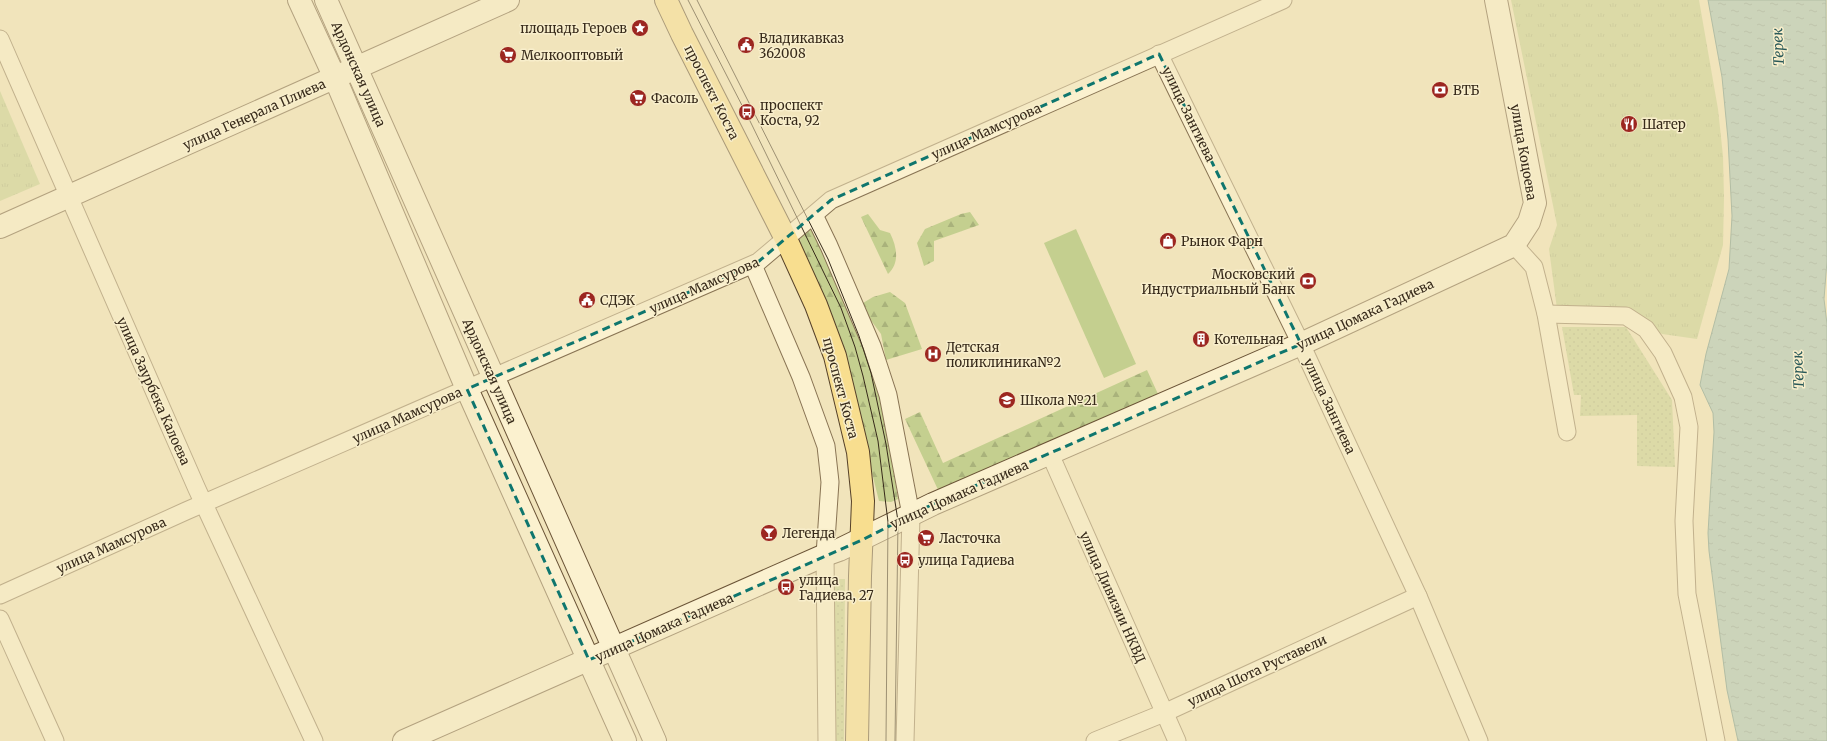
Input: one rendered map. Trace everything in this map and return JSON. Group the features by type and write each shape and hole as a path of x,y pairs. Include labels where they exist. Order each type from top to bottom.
{"main road":[{"name":"Ардонская улица","path":"299,0 335,78 467,389 625,741"},
{"name":"Ардонская улица","path":"326,0 655,741"},
{"name":"улица Генерала Плиева","path":"0,228 508,0"},
{"name":"проспект Коста","path":"666,0 786,238 816,305 835,356 858,452 863,501 857,741"},
{"name":"улица Коцоева","path":"1496,0 1534,203 1529,222 1514,245"},
{"name":"улица Цомака Гадиева","path":"404,741 862,540 911,515 1301,344 1514,245"}],"street":[{"name":"улица Мамсурова","path":"0,595 204,503 753,265 763,259 831,200 1284,0"},
{"name":"улица Заурбека Калоева","path":"0,39 204,503 314,741"},
{"name":"улица Зангиева","path":"1159,54 1301,344 1418,596 1479,741"},
{"path":"814,215 872,346 888,395 911,515 906,741"},
{"path":"1514,245 1534,267 1546,314 1567,432"},
{"path":"753,265 801,377 826,446 830,482 829,520 825,555 827,741"},
{"path":"1546,314 1626,316 1646,329 1663,353 1684,397 1689,427 1684,521 1687,594 1716,741"},
{"name":"улица Дивизии НКВД","path":"1050,454 1177,741"},
{"name":"улица Шота Руставели","path":"1095,741 1164,712 1418,596"},
{"path":"0,619 54,741"}],"highlighted area":[{"path":"1159,54 1301,344 933,504 862,540 589,660 467,389 758,262 831,200"}],"green space":[{"path":"1511,0 1699,0 1718,109 1723,156 1724,198 1723,245 1697,339 1662,334 1618,309 1557,309 1549,249 1557,225"},
{"path":"0,91 40,184 0,201"},
{"path":"970,212 979,225 934,241 934,261 924,266 917,243 925,229 961,214"},
{"path":"868,214 880,230 890,233 896,249 896,260 892,270 888,274 861,217"},
{"path":"814,224 861,331 884,410 898,499 891,502 879,501 869,461 802,252 799,233"},
{"path":"1076,229 1136,364 1104,378 1044,243"},
{"path":"890,292 905,303 922,349 886,360 881,334 864,311 863,303 873,297"},
{"path":"1562,327 1626,327 1672,400 1675,467 1637,466 1637,415 1580,416 1581,395 1574,395"},
{"path":"1147,370 1158,394 940,494 905,419 920,412 943,463"},
{"path":"831,579 845,579 844,741 830,741"}],"water":[{"name":"Терек","path":"1708,0 1826,0 1827,261 1824,299 1827,324 1827,741 1738,741 1727,690 1708,533 1714,432 1713,413 1700,385 1706,354 1729,269 1732,216 1728,139 1722,77"}],"tram line":[{"path":"688,0 750,121 841,308 855,347 863,376 878,441 888,522 886,741"},
{"path":"697,0 828,259 859,336 871,373 886,444 898,521 895,741"}],"place":[{"name":"площадь Героев","path":"640,28"},
{"name":"Владикавказ 362008","path":"746,45"},
{"name":"Мелкооптовый","path":"508,55"},
{"name":"ВТБ","path":"1440,90"},
{"name":"Фасоль","path":"638,98"},
{"name":"проспект Коста, 92","path":"747,112"},
{"name":"Шатер","path":"1629,124"},
{"name":"Рынок Фарн","path":"1168,241"},
{"name":"Московский Индустриальный Банк","path":"1308,281"},
{"name":"СДЭК","path":"587,300"},
{"name":"Котельная","path":"1201,339"},
{"name":"Детская поликлиника№2","path":"933,354"},
{"name":"Школа №21","path":"1007,400"},
{"name":"Легенда","path":"769,533"},
{"name":"Ласточка","path":"926,538"},
{"name":"улица Гадиева","path":"905,560"},
{"name":"улица Гадиева, 27","path":"786,587"}]}
